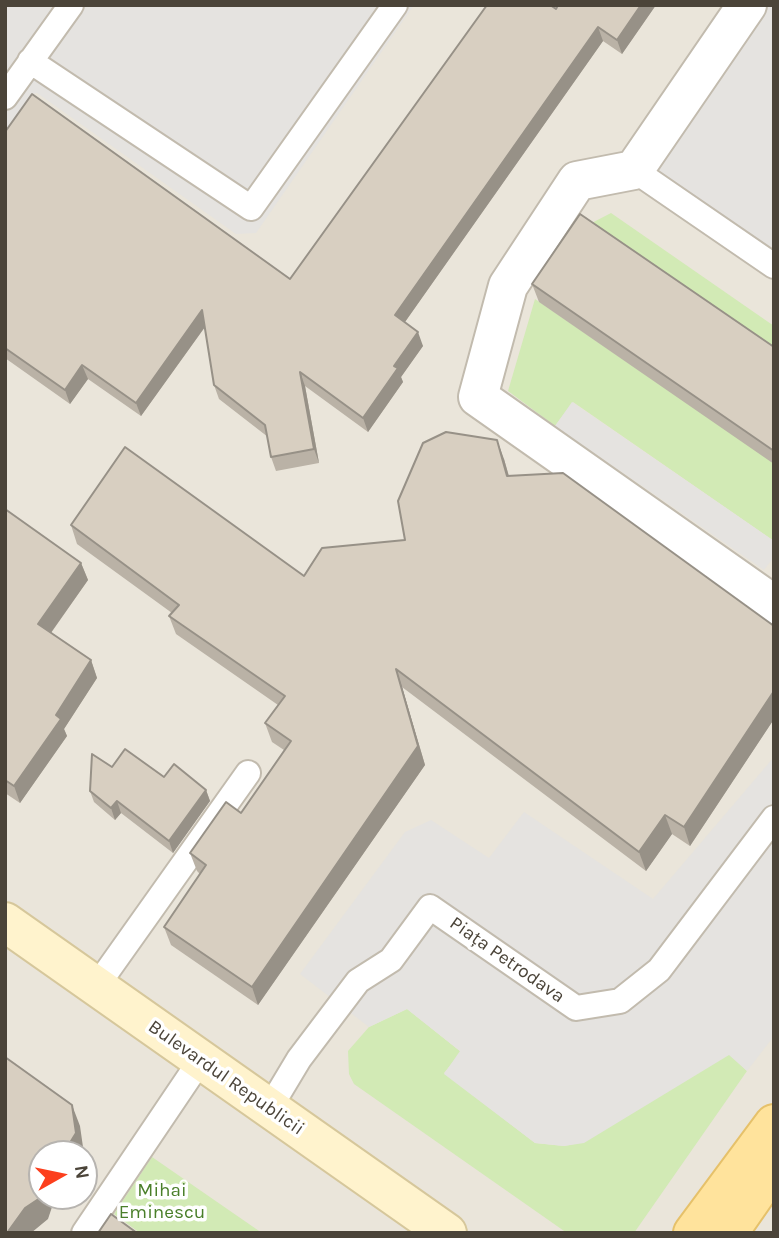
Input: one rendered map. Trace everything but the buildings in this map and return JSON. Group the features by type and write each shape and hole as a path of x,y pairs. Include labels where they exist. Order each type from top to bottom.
{"main road":[{"name":"Bulevardul Republicii","path":"5,922 447,1233"},
{"path":"693,1233 774,1124"},
{"path":"728,1233 774,1167"}],"street":[{"path":"747,5 634,170 577,181 508,286 478,397 774,605"}],"lane":[{"path":"5,97 71,5"},
{"path":"30,61 251,208 395,5"},
{"path":"634,170 774,266"},
{"path":"96,987 248,773"},
{"name":"Piața Petrodava","path":"269,1109 299,1059 358,981 391,960 430,907 576,1007 620,1002 659,970 774,818"},
{"path":"84,1233 200,1061"}],"shaded area":[{"path":"5,5 774,5 774,1233 5,1233"},
{"path":"5,5 414,5 256,233 236,234 37,93 32,94 5,147"},
{"path":"747,5 774,5 774,266 634,170"},
{"path":"572,402 774,541 774,557 764,570 555,426"},
{"path":"774,757 774,1036 747,1071 729,1055 584,1143 564,1146 535,1143 444,1074 460,1051 407,1009 369,1027 300,974 405,832 431,820 489,858 524,812 653,899"}],"green space":[{"path":"611,213 774,326 774,361 582,228"},
{"path":"535,299 774,463 774,541 573,402 555,426 508,391"},
{"path":"407,1009 461,1052 444,1073 535,1143 564,1146 584,1142 729,1054 747,1071 634,1233 567,1233 354,1084 349,1074 348,1051 369,1027"},
{"name":"Mihai Eminescu","path":"152,1157 262,1233 140,1233 114,1214"}]}
